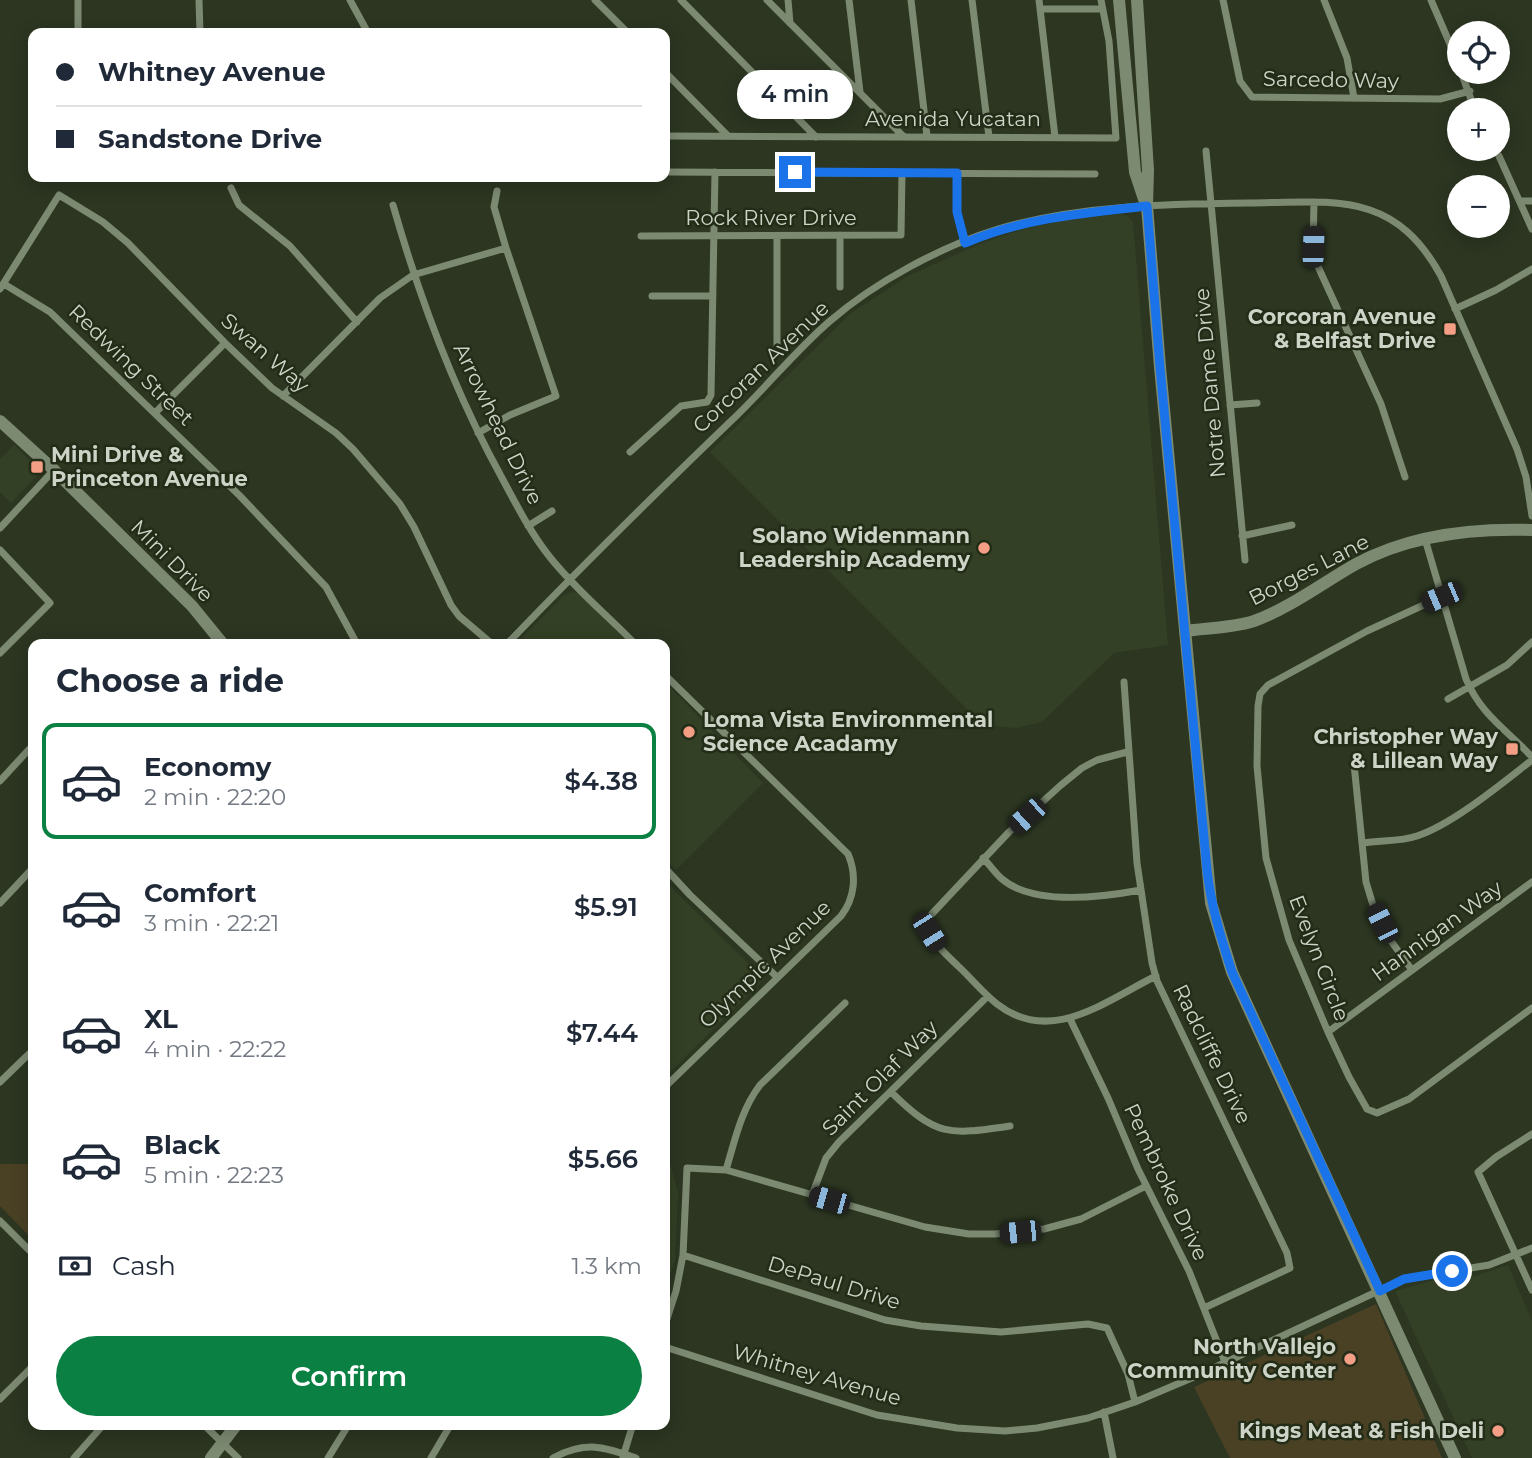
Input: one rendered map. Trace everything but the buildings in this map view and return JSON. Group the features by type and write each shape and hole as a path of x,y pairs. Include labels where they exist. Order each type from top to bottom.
{"main road":[{"path":"1119,0 1147,206 1211,903 1232,972 1455,1458"},
{"path":"1137,0 1142,171"},
{"name":"Mini Drive","path":"0,421 54,470 192,606 219,639"},
{"name":"Borges Lane","path":"1185,631 1251,622 1269,615 1360,562 1424,539 1472,530 1532,530"},
{"path":"211,1458 233,1430"}],"street":[{"path":"78,0 78,28"},
{"path":"199,0 200,28"},
{"path":"350,0 365,28"},
{"path":"595,0 623,28"},
{"path":"681,0 816,137"},
{"path":"767,0 903,136"},
{"path":"788,0 790,23"},
{"path":"849,0 860,92"},
{"path":"911,0 927,136"},
{"path":"972,0 989,137"},
{"path":"1039,0 1055,137"},
{"name":"Sarcedo Way","path":"1223,0 1240,81 1252,97 1440,99 1470,92"},
{"path":"1324,0 1347,58 1354,98"},
{"path":"1431,0 1447,38"},
{"path":"1040,9 1102,4"},
{"name":"Avenida Yucatan","path":"670,136 1116,138 1109,41 1102,4"},
{"path":"670,77 728,137"},
{"path":"1467,84 1472,98"},
{"name":"Notre Dame Drive","path":"1206,151 1245,560"},
{"path":"1501,161 1532,229"},
{"path":"670,172 1095,174"},
{"path":"630,453 681,405 706,402 711,395 715,172"},
{"name":"Rock River Drive","path":"641,236 901,235 902,173"},
{"path":"957,173 957,212 965,243"},
{"path":"231,188 239,205 290,246 357,322"},
{"path":"478,433 510,415 556,396 494,207 497,191"},
{"name":"Swan Way","path":"2,286 59,195 103,222 128,243 272,388 336,433 353,449 414,527 451,605 459,616 486,639"},
{"path":"1521,201 1532,201"},
{"path":"1314,202 1315,260 1381,404 1405,477"},
{"name":"Corcoran Avenue","path":"512,639 569,578 751,403 832,318 881,284 965,243 997,230 1043,218 1147,206 1314,202 1363,206 1386,216 1400,226 1437,268 1517,449 1526,477 1532,516"},
{"name":"Arrowhead Drive","path":"393,205 413,275 458,391 528,526 569,578"},
{"path":"840,235 840,287"},
{"path":"777,236 777,345"},
{"path":"284,396 380,298 413,275 506,248"},
{"path":"1455,309 1532,269"},
{"name":"Redwing Street","path":"2,286 50,312 240,496 326,587 354,639"},
{"path":"652,296 713,296"},
{"path":"156,412 225,343"},
{"path":"1230,405 1257,403"},
{"path":"0,528 54,470"},
{"path":"528,526 552,511"},
{"path":"1242,536 1292,525"},
{"path":"1363,843 1406,839 1430,830 1480,799 1532,759 1488,716 1474,698 1424,539"},
{"path":"0,550 50,603 0,653"},
{"path":"569,578 630,639"},
{"name":"Evelyn Circle","path":"1441,597 1367,631 1268,685 1260,694 1257,766 1266,858 1289,940 1328,1032 1367,1109 1377,1113 1394,1108 1409,1099 1532,1007"},
{"path":"1448,699 1507,666 1532,642"},
{"name":"Olympic Avenue","path":"670,680 848,854 852,863 853,884 850,905 841,916 670,1082"},
{"name":"Radcliffe Drive","path":"1124,682 1127,752 1141,890 1156,976 1281,1241 1290,1268 1204,1308"},
{"path":"0,781 28,750"},
{"path":"1127,752 1097,760 1082,768 1009,832 927,922 929,932 937,945 988,996 998,1005 1025,1019 1046,1022 1070,1019 1156,976"},
{"path":"1354,764 1366,882 1373,905 1391,941 1412,970"},
{"path":"984,858 1004,881 1038,895 1086,897 1141,890"},
{"path":"0,903 28,873"},
{"path":"670,873 777,976"},
{"name":"Hannigan Way","path":"1328,1032 1532,882"},
{"name":"Saint Olaf Way","path":"812,1195 826,1158 839,1142 988,996"},
{"path":"726,1170 750,1097 845,1003"},
{"name":"Pembroke Drive","path":"1070,1019 1146,1186 1189,1271 1225,1362"},
{"path":"0,1081 28,1055"},
{"path":"891,1092 910,1111 945,1131 962,1133 1010,1126"},
{"path":"1532,1134 1478,1172 1532,1290"},
{"path":"670,1310 683,1255 687,1168 726,1170 925,1227 969,1234 1044,1229 1081,1219 1146,1186"},
{"path":"0,1221 28,1249"},
{"name":"Whitney Avenue","path":"670,1350 877,1415 957,1428 1005,1430 1037,1427 1088,1418 1136,1402 1404,1279 1478,1268 1532,1248"},
{"name":"DePaul Drive","path":"683,1255 897,1322 1001,1332 1088,1324 1107,1328 1128,1374 1136,1402"},
{"path":"0,1399 28,1371"},
{"path":"1104,1412 1113,1458"},
{"path":"74,1458 99,1430"},
{"path":"209,1430 238,1458"},
{"path":"328,1458 345,1430"},
{"path":"431,1458 447,1430"},
{"path":"623,1456 631,1430"},
{"path":"553,1458 570,1449 589,1446 608,1448 623,1456 636,1458"}],"shaded area":[{"name":"Solano Widenmann Leadership Academy","path":"1121,214 1128,216 1133,222 1168,645 1114,653 1042,722 1016,728 994,726 974,716 710,452 851,313 908,276 982,243 1024,229 1071,219"},
{"path":"14,445 41,472 11,503 0,492 0,459"},
{"path":"579,593 624,639 521,639 564,595"},
{"name":"Loma Vista Environmental Science Acadamy","path":"670,687 763,783 676,870 670,864"},
{"path":"670,886 764,979 670,1072"},
{"path":"670,1163 678,1192 675,1260 670,1274"},
{"path":"0,1164 28,1164 28,1235 0,1206"},
{"path":"1508,1265 1532,1321 1532,1458 1472,1458 1395,1291 1434,1280 1467,1279"},
{"path":"1376,1304 1442,1458 1230,1458 1194,1387"}],"place":[{"name":"Corcoran Avenue & Belfast Drive","path":"1450,329"},
{"name":"Mini Drive & Princeton Avenue","path":"37,467"},
{"name":"Solano Widenmann Leadership Academy","path":"984,548"},
{"name":"Loma Vista Environmental Science Acadamy","path":"689,732"},
{"name":"Christopher Way & Lillean Way","path":"1512,749"},
{"name":"North Vallejo Community Center","path":"1350,1359"},
{"name":"Kings Meat & Fish Deli","path":"1498,1431"}],"route":[{"path":"795,172 957,173 957,212 965,243 997,230 1043,218 1147,206 1207,870 1211,903 1219,932 1232,972 1380,1291 1404,1279 1422,1274 1452,1271"}]}
